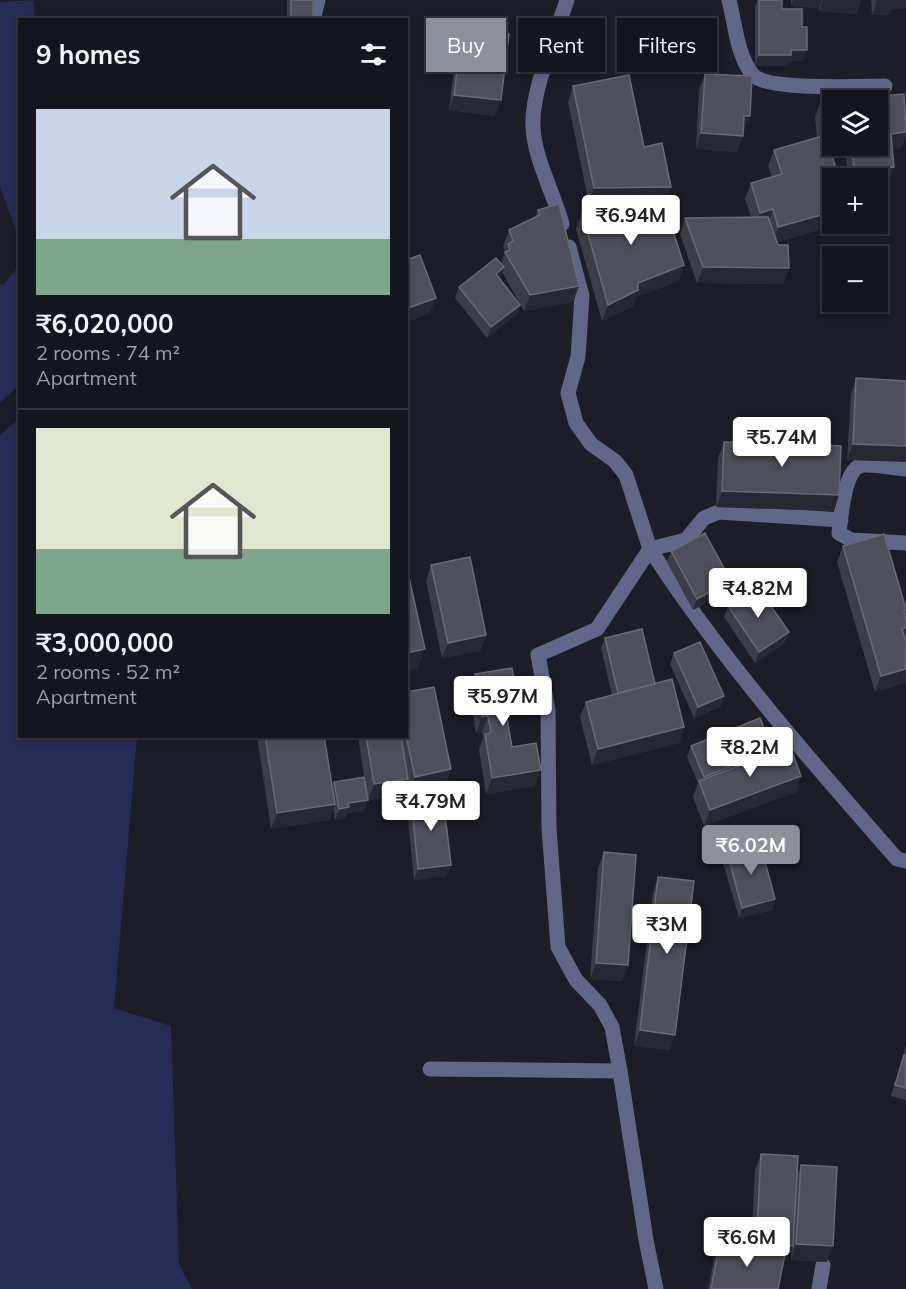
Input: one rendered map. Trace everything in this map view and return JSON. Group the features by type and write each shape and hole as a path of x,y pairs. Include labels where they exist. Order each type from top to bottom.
{"street":[{"path":"314,18 318,0"},
{"path":"567,0 534,107 533,127 582,297 578,357 568,393 576,423 591,444 615,461 626,475 650,549 693,614 833,787 897,859 906,861"},
{"path":"729,0 744,57 754,76 766,83 795,86 885,86"},
{"path":"906,469 861,465 853,470 839,533 843,537 906,543"},
{"path":"656,1289 612,1027 600,1005 576,980 558,948 549,828 548,710 538,655 597,629 650,549 686,540 704,518 719,512 841,520"},
{"path":"430,1069 620,1071"},
{"path":"819,1289 822,1265"}],"shaded area":[{"path":"33,0 35,18 18,18 18,235 0,187 0,2"},
{"path":"18,267 18,386 0,403 0,285 5,283"},
{"path":"18,420 18,738 137,738 114,1008 171,1026 179,1265 192,1289 0,1289 0,435"}],"building":[{"path":"291,0 313,0 313,18 291,18"},
{"path":"759,0 782,0 782,9 802,9 802,27 807,27 807,50 791,50 791,55 759,55"},
{"path":"506,34 509,34 506,59"},
{"path":"457,72 504,72 501,100 454,95"},
{"path":"705,74 752,76 750,116 744,116 743,136 701,133"},
{"path":"629,75 644,147 662,143 671,187 594,188 573,86"},
{"path":"904,94 906,132 891,134 894,167 854,168 853,156 888,156 888,95"},
{"path":"822,136 822,156 832,156 836,168 822,168 822,215 778,227 773,209 760,213 751,183 782,174 774,150"},
{"path":"663,200 684,265 638,283 638,290 608,305 582,213 616,204 617,208"},
{"path":"559,204 579,286 530,295 505,252 510,250 508,244 513,241 509,230 540,215 538,210"},
{"path":"768,217 778,245 788,245 789,268 703,267 685,218"},
{"path":"420,255 436,298 408,308 408,259"},
{"path":"496,258 504,267 496,274 520,305 491,327 459,287"},
{"path":"856,378 906,381 906,446 853,444"},
{"path":"796,440 823,440 823,445 841,446 839,495 722,491 724,442 796,444"},
{"path":"705,533 731,581 697,599 671,551"},
{"path":"884,534 906,609 904,611 906,628 902,629 906,641 906,669 881,676 843,546"},
{"path":"470,557 486,635 448,643 431,565"},
{"path":"408,573 425,649 408,653"},
{"path":"757,586 789,632 759,652 728,606"},
{"path":"642,629 655,684 618,693 605,638"},
{"path":"700,642 724,696 698,707 674,653"},
{"path":"512,668 516,693 503,695 512,747 536,743 541,770 492,778 485,734 491,733 488,716 482,717 475,674"},
{"path":"672,679 684,727 598,749 586,702"},
{"path":"434,687 451,769 415,777 406,738 408,692"},
{"path":"760,718 773,750 704,777 691,746"},
{"path":"265,738 324,738 335,804 277,813"},
{"path":"366,738 401,738 408,779 374,784"},
{"path":"790,746 801,776 710,810 699,781"},
{"path":"364,777 368,800 348,803 349,807 339,809 334,782"},
{"path":"443,796 451,865 418,869 411,799"},
{"path":"760,843 775,899 742,908 727,852"},
{"path":"604,852 636,855 628,965 596,963"},
{"path":"658,877 694,881 675,1035 640,1030"},
{"path":"904,1055 906,1055 906,1088 895,1085"},
{"path":"761,1154 798,1156 793,1246 775,1245 775,1231 757,1229"},
{"path":"801,1165 837,1167 833,1246 796,1244"},
{"path":"720,1242 785,1254 778,1289 711,1289"}]}
